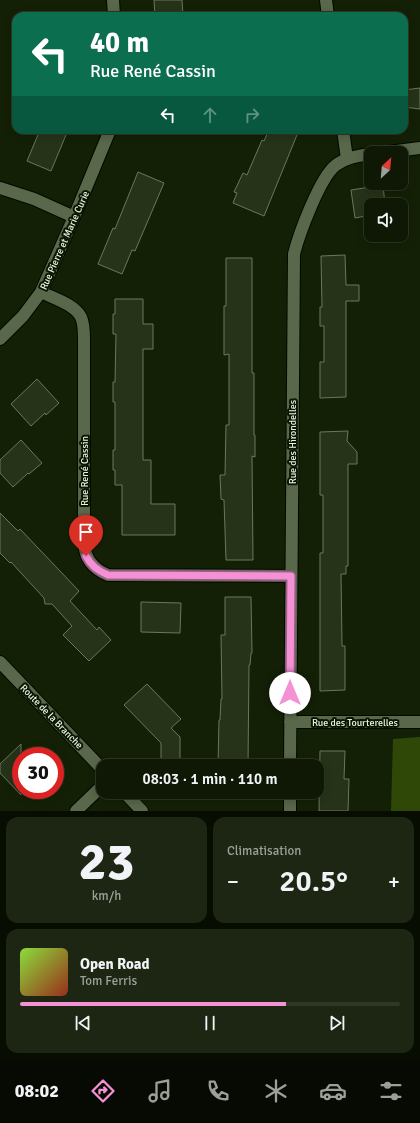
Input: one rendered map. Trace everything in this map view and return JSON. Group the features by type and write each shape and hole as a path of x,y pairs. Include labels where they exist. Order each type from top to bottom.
{"street":[{"path":"113,0 114,12"},
{"path":"326,0 328,12"},
{"name":"Rue Pierre et Marie Curie","path":"0,339 23,316 41,292 108,134"},
{"path":"343,134 346,159"},
{"path":"408,150 420,148"},
{"name":"Rue des Hirondelles","path":"290,759 294,254 300,234 326,175 335,165 346,159 364,155"},
{"path":"0,188 34,199 74,217"},
{"name":"Rue René Cassin","path":"41,292 72,308 81,317 83,324 84,550 89,562 98,570 108,575 291,576"},
{"name":"Route de la Branche","path":"0,662 96,763"},
{"name":"Rue des Tourterelles","path":"290,722 420,722"},
{"path":"76,811 96,792"},
{"path":"131,799 142,811"},
{"path":"290,799 290,811"}],"green space":[{"path":"420,737 420,811 391,811 393,739"}],"building":[{"path":"154,0 182,0 183,12 155,12"},
{"path":"420,88 420,109 408,108 408,90"},
{"path":"38,134 66,134 51,171 27,161"},
{"path":"267,134 297,134 264,216 233,203 237,193 234,192 243,173 247,175 262,140 264,141"},
{"path":"138,172 164,183 135,251 132,250 122,274 98,264 113,228 115,229"},
{"path":"364,188 364,190 384,190 384,198 364,198 364,216 355,218 351,190"},
{"path":"345,255 346,285 359,285 359,301 346,301 346,397 320,398 320,362 324,362 324,326 320,326 320,307 322,307 321,256"},
{"path":"226,258 252,258 252,373 254,373 255,435 255,457 252,456 253,560 226,560 224,500 221,499 220,475 225,475 226,425 229,425 229,354 224,355"},
{"path":"115,299 143,299 143,324 153,324 153,349 143,349 143,460 151,460 151,504 175,504 175,535 122,535 122,485 115,485 115,470 113,470 113,450 115,450 115,402 113,402 113,382 115,382 116,334 113,334 113,314 115,314"},
{"path":"37,379 59,403 31,426 11,404"},
{"path":"348,431 347,441 357,452 357,464 348,464 348,566 346,566 346,574 341,574 342,646 345,646 345,690 320,691 320,553 323,553 323,495 320,495 320,432"},
{"path":"21,440 42,463 29,474 28,473 13,487 0,473 0,460"},
{"path":"0,513 18,531 20,529 79,591 70,601 97,630 99,627 111,640 89,661 63,635 72,626 52,604 45,604 44,598 11,562 10,563 0,553"},
{"path":"225,597 251,597 252,653 249,665 248,759 218,759 219,720 222,699 221,635 225,635"},
{"path":"141,602 181,603 180,633 141,632"},
{"path":"147,684 181,719 171,728 180,737 180,759 161,759 161,743 124,705"},
{"path":"320,751 345,751 344,779 349,779 348,811 319,811 319,799 324,799 324,759 320,759"},
{"path":"12,753 12,786 0,773 0,764"}],"route":[{"path":"86,556 89,562 98,570 108,575 291,576 290,693"}]}
